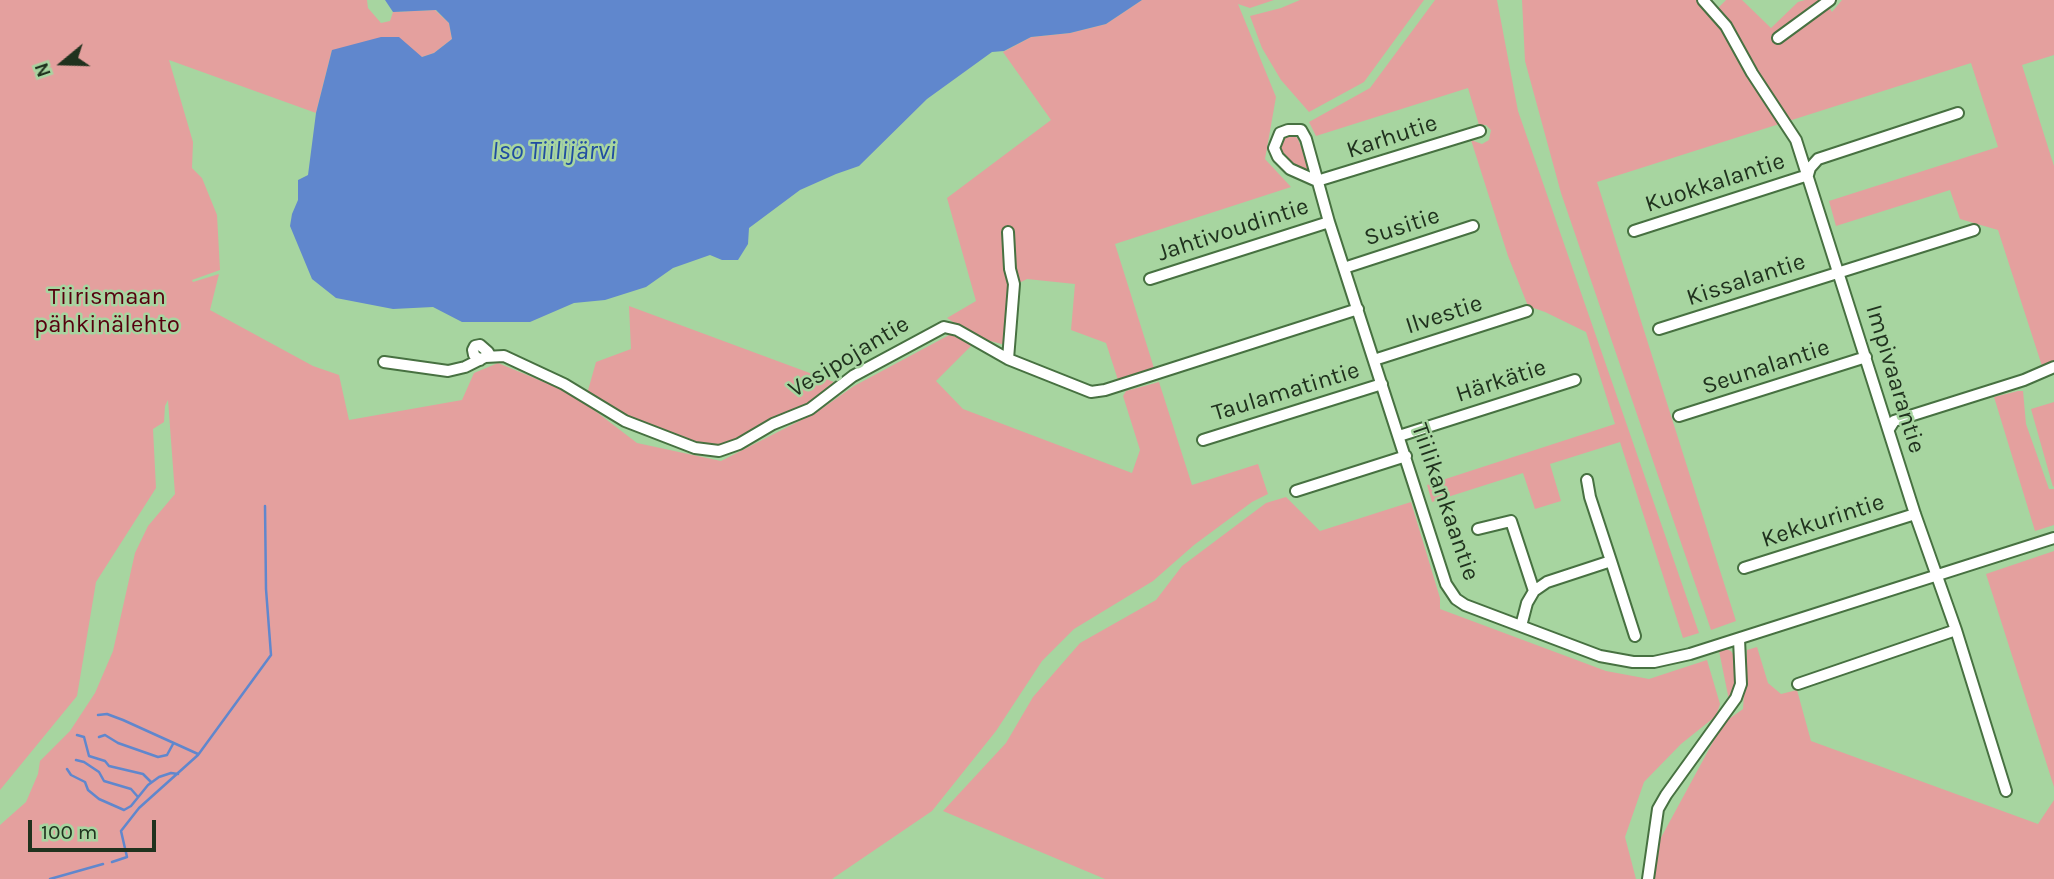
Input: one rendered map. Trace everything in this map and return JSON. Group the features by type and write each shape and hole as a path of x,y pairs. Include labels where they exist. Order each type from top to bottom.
{"street":[{"name":"Impivaarantie","path":"1703,0 1726,26 1752,73 1796,140 1842,271 1915,514 1956,630 2006,792"},
{"path":"1778,38 1830,0"},
{"path":"1808,175 1818,159 1958,113"},
{"name":"Tiilikankaantie","path":"1317,181 1290,169 1278,157 1274,148 1280,133 1301,130 1306,139 1329,222 1446,584 1465,606 1600,656 1633,662 1674,658 2054,538"},
{"name":"Karhutie","path":"1317,181 1480,131"},
{"name":"Kuokkalantie","path":"1634,231 1808,175"},
{"name":"Jahtivoudintie","path":"1150,279 1329,222"},
{"name":"Susitie","path":"1344,268 1473,226"},
{"name":"Kissalantie","path":"1659,330 1974,230"},
{"path":"1008,232 1010,269 1014,284 1008,359"},
{"name":"Vesipojantie","path":"384,362 448,371 485,358 504,356 575,390 625,421 709,451 728,448 810,409 853,376 944,327 957,330 1008,359 1091,392 1105,390 1357,309"},
{"name":"Ilvestie","path":"1374,360 1527,311"},
{"name":"Seunalantie","path":"1679,416 1866,357"},
{"path":"1889,429 1894,421 2024,380 2054,367"},
{"name":"Härkätie","path":"1399,436 1575,380"},
{"name":"Taulamatintie","path":"1203,440 1382,384"},
{"path":"1296,491 1406,456"},
{"path":"1587,480 1590,497 1635,636"},
{"name":"Kekkurintie","path":"1744,568 1915,514"},
{"path":"1478,529 1511,521 1534,591"},
{"path":"1521,626 1527,603 1534,591 1547,582 1611,561"},
{"path":"1798,684 1956,630"},
{"path":"1648,879 1658,810 1736,698 1741,684 1739,639"}],"green space":[{"name":"Tiirismaan pähkinälehto","path":"0,0 367,0 368,8 381,23 390,21 393,12 435,10 449,23 452,39 434,53 422,57 332,50 316,113 169,60 193,142 192,168 202,178 217,215 220,270 192,280 193,282 219,274 210,310 313,366 339,375 349,420 462,400 474,373 498,363 573,394 637,443 721,461 817,412 854,386 951,334 972,345 936,381 963,409 1132,473 1140,450 1123,396 1126,391 1159,382 1192,485 1258,464 1268,494 1252,502 1194,545 1153,581 1074,629 1042,661 996,731 932,811 832,879 0,879 0,825 26,802 38,774 40,761 70,731 95,693 113,651 135,553 148,526 175,494 168,400 164,422 153,429 156,488 96,582 77,696 0,790"},
{"path":"1142,0 1274,0 1250,8 1238,4 1276,97 1265,159 1291,187 1115,244 1154,368 1118,380 1106,343 1071,330 1075,284 1027,279 1007,289 1005,345 976,337 947,318 976,301 947,198 1051,120 1003,52 1031,37 1070,33 1106,24"},
{"path":"1300,0 1424,0 1364,82 1309,112 1281,80 1262,48 1250,16"},
{"path":"1435,0 1497,0 1518,111 1699,633 1683,638 1620,442 1550,464 1561,501 1535,509 1523,473 1432,502 1427,485 1615,424 1586,332 1528,306 1508,256 1471,140 1482,144 1489,140 1491,130 1486,125 1479,125 1468,88 1316,136 1309,122 1370,88"},
{"path":"1522,0 1698,0 1712,14 1726,0 1742,0 1771,28 1798,2 1805,0 1824,0 1832,12 1842,0 2054,0 2054,55 2022,65 2054,166 2054,362 2042,366 1998,230 1960,219 1950,190 1836,226 1829,201 1998,147 1971,63 1597,182 1736,621 1711,630 1561,193 1525,61"},
{"path":"1292,133 1298,139 1311,174 1286,161 1279,151 1282,137"},
{"path":"629,306 834,382 810,402 762,423 731,443 712,448 626,417 587,394 596,362 631,349"},
{"path":"2023,391 2026,424 2049,489 2054,489 2054,525 2035,531 1994,397"},
{"path":"2054,402 2054,486 2053,487 2031,409"},
{"path":"1286,497 1320,531 1411,502 1440,598 1440,609 1606,671 1649,679 1707,660 1720,704 1716,716 1681,744 1644,782 1625,837 1636,879 1105,879 943,811 1006,743 1033,697 1080,643 1156,600 1182,566 1266,503"},
{"path":"2054,551 2054,787 1986,574"},
{"path":"1757,647 1768,683 1781,694 1797,690 1811,741 2038,824 2054,800 2054,879 1653,879 1657,845 1726,721 1743,709 1747,650"},
{"path":"1719,651 1731,651 1736,659 1738,685 1729,700"}],"water":[{"name":"Iso Tiilijärvi","path":"385,0 1142,0 1106,24 1070,33 1031,37 1004,51 992,52 927,99 859,166 800,190 749,228 748,244 738,260 722,260 710,255 673,268 646,287 605,300 574,303 530,322 462,322 433,307 393,309 336,298 312,279 290,226 298,200 298,180 308,175 316,113 332,50 381,37 399,37 422,57 434,53 452,39 449,23 436,10 393,12"}],"waterway":[{"path":"112,862 127,857 121,831 139,808 198,755 271,655 266,589 265,506"},
{"path":"98,715 107,714 123,720 198,754"},
{"path":"77,735 84,737 89,756 105,761 109,766 143,774 151,782"},
{"path":"99,737 105,735 118,743 158,757 167,755 173,744"},
{"path":"76,760 99,772 104,781 131,789 138,797"},
{"path":"67,769 71,775 85,782 88,790 99,799 124,810 159,777 178,774"},
{"path":"50,879 103,864"}]}
